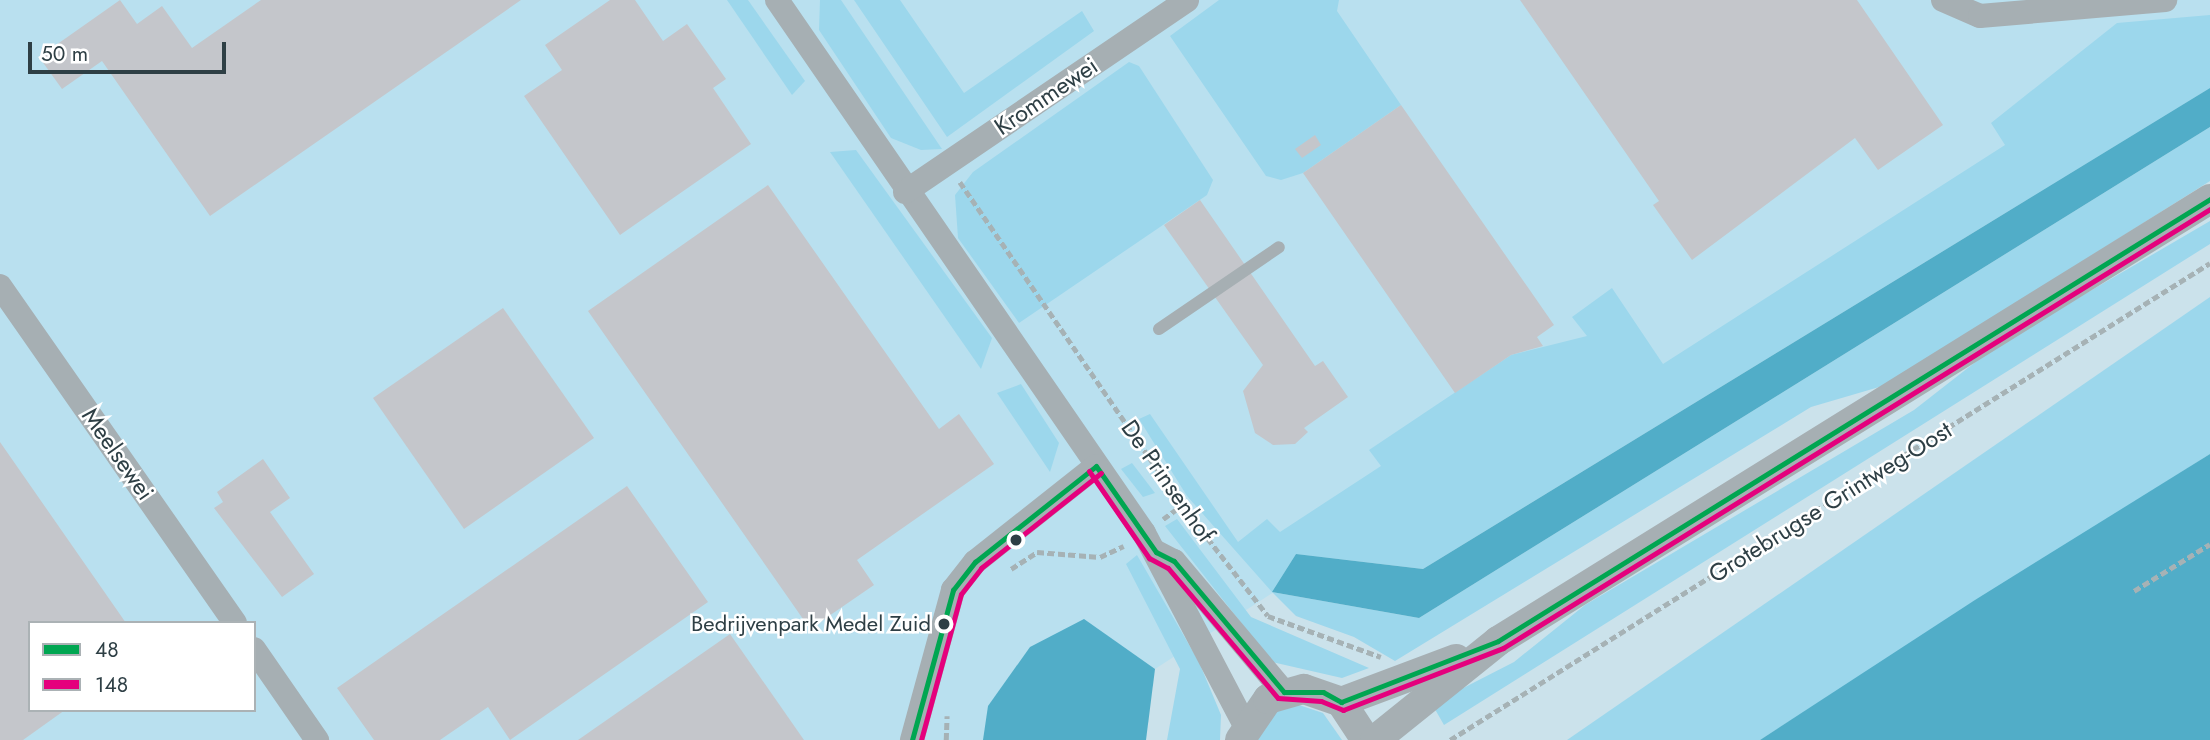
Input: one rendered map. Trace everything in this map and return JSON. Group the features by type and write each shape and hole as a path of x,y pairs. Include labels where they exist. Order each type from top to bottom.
{"street":[{"name":"De Prinsenhof","path":"777,0 905,191 1150,543 1158,569 1242,732"},
{"name":"Krommewei","path":"905,191 1187,0"},
{"path":"1943,0 1979,16 2165,0"},
{"path":"1375,740 1498,641 2210,199"},
{"name":"Meelsewei","path":"0,286 234,621"},
{"path":"912,740 953,590 975,562 1096,466"},
{"name":"De Prinsenhof","path":"1150,543 1174,561 1284,692"},
{"path":"1340,702 1402,682 1498,641"},
{"path":"256,652 317,740"},
{"path":"1242,732 1284,692 1323,692 1340,702 1366,740"}],"lane":[{"path":"1159,329 1279,247"}],"path":[{"name":"De Prinsenhof","path":"947,163 1182,505 1268,616 1383,659 1402,682"},
{"name":"Grotebrugse Grintweg-Oost","path":"1450,740 2210,263"},
{"path":"1003,574 1037,552 1100,557 1150,543 1182,505"},
{"path":"2134,591 2210,544"},
{"path":"946,740 947,707"}],"shaded area":[{"path":"0,0 2210,0 2210,105 1288,583 1155,669 1089,740 0,740"},
{"path":"727,0 748,0 805,81 792,95"},
{"path":"820,0 841,0 942,149 921,150 891,138 819,30"},
{"path":"854,0 900,0 964,93 1082,11 1094,31 947,137"},
{"path":"1219,0 1339,0 1337,11 1401,105 1303,173 1281,180 1266,176 1170,36"},
{"path":"2210,15 2210,88 1423,569 1296,554 1272,592 1187,496 1139,419 1150,414 1238,542 1267,519 1280,532 1381,466 1369,450 1511,355 1587,336 1572,317 1612,288 1663,364 2005,145 1991,123 2117,23"},
{"path":"1129,62 1139,66 1213,180 1207,195 1019,323 958,238 955,195 973,172"},
{"path":"2210,88 2210,127 1419,618 1272,592 1296,554 1423,569"},
{"path":"2210,127 2210,181 1886,385 1811,407 1395,661 1354,637 1296,616 1272,592 1419,618"},
{"path":"856,150 992,338 981,369 830,152"},
{"path":"2210,221 2210,244 1444,725 1432,704 1514,662 1585,605 1914,410 1996,346"},
{"path":"2210,297 2210,454 1760,740 1567,740"},
{"path":"1021,384 1059,443 1050,472 997,393"},
{"path":"2210,454 2210,740 1760,740 1975,600"},
{"path":"1132,463 1155,493 1143,497 1121,469"},
{"path":"1177,519 1251,617 1369,668 1342,678 1272,662 1165,526"},
{"path":"1137,555 1199,662 1221,715 1220,740 1167,740 1180,669 1126,564"},
{"path":"1084,619 1155,669 1146,740 983,740 988,706 1030,647"},
{"path":"1299,705 1323,713 1342,740 1253,740 1275,711"}],"building":[{"path":"120,0 137,24 162,6 192,48 261,0 521,0 210,216 102,61 62,89 39,57"},
{"path":"610,0 635,0 663,41 687,24 726,79 713,88 751,144 620,235 524,96 562,70 545,45"},
{"path":"1520,0 1857,0 1943,125 1878,170 1855,138 1692,260 1653,205 1659,201"},
{"path":"1401,105 1554,325 1537,337 1543,346 1511,355 1455,393 1303,173"},
{"path":"1315,135 1321,145 1302,158 1295,149"},
{"path":"768,185 939,429 959,414 994,464 857,560 874,585 810,629 588,311"},
{"path":"1200,200 1315,366 1323,361 1348,397 1304,428 1308,432 1295,444 1273,445 1255,433 1243,391 1263,365 1164,225"},
{"path":"503,308 594,438 464,529 373,398"},
{"path":"0,442 125,621 28,621 28,712 62,712 23,740 0,740"},
{"path":"263,459 290,498 270,512 314,574 282,597 214,508 223,502 217,492"},
{"path":"627,486 708,602 510,740 488,707 440,740 374,740 337,688"},
{"path":"730,634 804,740 578,740"}],"transit line":[{"name":"48","path":"1096,466 1156,552 1174,561 1284,692 1323,692 1341,702 1498,641 2210,199"},
{"name":"148","path":"1089,471 1149,558 1168,568 1278,698 1321,701 1343,710 1503,648 2210,209"},
{"name":"48","path":"912,740 953,590 975,562 1096,466"},
{"name":"148","path":"921,740 961,594 981,568 1101,473"}],"place":[{"name":"Bedrijvenpark Medel Zuid","path":"944,624"}]}
